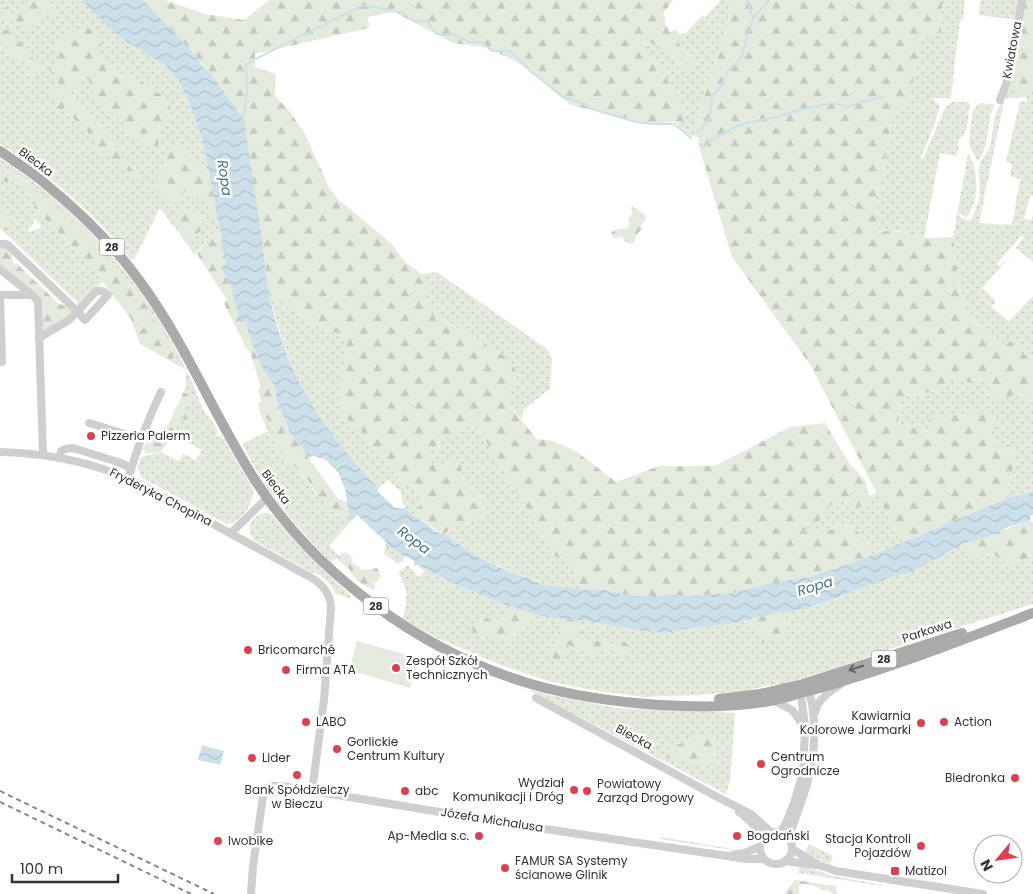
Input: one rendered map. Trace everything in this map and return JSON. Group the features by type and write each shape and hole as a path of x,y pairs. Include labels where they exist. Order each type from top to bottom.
{"main road":[{"name":"Biecka","path":"0,151 40,180 75,210 112,247 141,282 162,314 237,449 267,498 305,544 351,588 384,612 424,638 490,670 530,684 590,698 694,707 745,704 773,700 802,690"},
{"name":"Parkowa","path":"847,680 916,658 1033,611"},
{"name":"Parkowa","path":"802,690 1033,611"},
{"name":"28","path":"802,690 847,680"},
{"name":"Biecka","path":"638,703 700,701 802,690"}],"street":[{"name":"Kwiatowa","path":"1000,100 1010,65 1022,0"},
{"path":"0,238 4,245 77,311 69,320 39,338"},
{"path":"0,269 38,301 43,455"},
{"path":"2,362 0,295 32,295"},
{"path":"128,479 149,417 161,392"},
{"path":"89,423 141,439"},
{"path":"60,458 61,451 65,448 73,448 131,468"},
{"name":"Fryderyka Chopina","path":"0,452 60,458 104,469 128,479 312,578 327,590 331,608 328,654 312,791"},
{"path":"231,533 267,498"},
{"path":"814,716 816,705 822,698 847,680"},
{"path":"802,690 812,701 814,716 814,747 810,773 789,839 792,849 790,856 780,864 768,863 760,854 763,838 776,833 786,823 803,773 805,730 802,690"},
{"name":"Biecka","path":"536,698 751,814 776,833 789,839"},
{"path":"773,700 792,710 805,730"},
{"name":"Józefa Michalusa","path":"251,894 263,796 267,788 273,786 583,835 747,859 764,859"},
{"name":"Biecka","path":"719,798 751,821 763,838"},
{"name":"Józefa Michalusa","path":"726,856 745,853 760,847"},
{"path":"792,849 819,866"},
{"path":"786,861 819,866 836,871 983,894"}],"green space":[{"path":"0,0 82,0 126,42 165,65 178,80 190,104 202,138 210,178 201,163 177,147 168,166 161,172 175,204 185,191 194,194 206,202 212,214 217,211 222,238 215,233 209,237 195,255 160,208 132,261 98,221 72,197 32,165 0,144","holes":["190,211 197,214 203,223 198,234 190,236 188,239 181,234 177,218 181,213"]},
{"path":"29,0 42,0 54,10 53,13 40,16 36,26 22,30 13,17 5,20 0,18 0,9 6,7 13,14 22,15 22,10 30,5"},
{"path":"143,0 164,0 205,14 244,20 269,0 673,0 663,14 666,18 664,21 670,32 676,30 678,32 681,47 695,64 687,69 658,46 646,41 645,46 679,98 685,121 649,124 571,105 520,64 489,48 453,43 394,12 368,17 369,28 255,54 255,67 276,74 275,96 290,112 304,132 330,189 339,200 392,244 405,262 426,277 432,285 426,295 430,312 510,360 517,374 510,390 510,407 537,439 553,441 577,452 616,482 659,466 715,466 790,427 825,423 849,463 865,480 869,496 866,506 855,507 839,500 835,502 827,508 818,522 808,524 805,531 824,532 842,524 862,535 873,555 810,577 776,582 730,593 693,596 633,596 606,590 584,590 580,587 571,559 554,556 475,423 465,423 466,429 453,439 444,436 438,438 440,450 435,452 432,447 428,452 430,465 456,460 461,466 464,484 480,497 486,517 466,525 461,521 457,522 457,529 449,530 444,534 436,530 429,524 419,508 423,498 413,485 407,486 401,483 388,461 380,457 371,448 364,433 345,417 341,411 339,399 341,376 346,359 346,345 339,333 308,323 299,313 273,299 269,294 261,231 242,117 209,71"},
{"path":"721,0 727,0 729,6 728,26 697,121 698,137 685,132 675,122 684,121 645,46 646,41 664,49 687,69 695,64 689,55 681,49 678,34 686,33 702,15 705,17"},
{"path":"727,0 942,0 941,31 940,33 920,38 910,98 893,112 882,177 876,195 878,232 913,233 924,238 953,237 959,287 967,316 984,331 1004,344 1015,340 1019,341 1021,353 1033,358 1033,403 1016,390 1014,395 1003,399 990,395 991,386 978,378 970,383 959,378 948,377 944,390 902,397 898,423 928,432 929,420 945,414 962,415 972,411 983,412 999,426 992,431 992,436 999,444 1009,445 1020,450 1016,456 1005,499 901,543 811,366 732,257 699,147 697,121 728,27 729,6"},
{"path":"942,0 965,0 963,20 960,20 951,96 950,98 932,98 940,106 921,157 923,159 945,108 952,102 968,102 970,104 966,132 959,140 957,156 940,153 924,238 901,232 878,232 876,195 882,177 893,112 910,97 920,38 940,33 941,31"},
{"path":"981,0 1021,0 1018,20 978,15"},
{"path":"1026,0 1033,0 1033,91 1026,94 1016,94 1013,87 1014,74 1012,68 1020,20"},
{"path":"0,20 2,29 13,33 12,39 14,42 19,41 27,49 29,56 40,67 36,77 29,73 27,62 15,58 4,47 0,40"},
{"path":"83,26 95,33 99,39 101,45 98,48 98,55 102,61 113,65 125,75 140,80 153,92 162,94 172,111 171,119 160,125 161,132 158,146 149,148 124,132 124,124 121,119 107,110 90,88 88,76 80,78 81,84 78,88 68,90 61,88 54,72 49,71 49,66 60,63 56,48 58,45"},
{"path":"1012,68 1014,74 1013,87 1016,93 1026,94 1033,91 1033,196 1030,196 1024,218 1031,220 1033,215 1033,262 1016,248 1024,237 1021,236 997,264 1000,266 1014,252 982,288 996,301 991,307 1009,321 1033,296 1033,358 1021,353 1015,340 1004,344 984,331 967,316 959,287 953,237 968,154 975,169 976,193 968,216 965,217 958,213 963,219 971,220 980,194 979,167 990,146 997,110 1004,102 979,223 1012,225 1020,179 1010,176 1012,163 1006,162 1020,101 1027,102 1027,97 1005,97"},
{"path":"52,86 67,93 71,99 87,111 106,136 112,138 115,146 127,157 126,160 130,167 141,178 134,178 126,169 113,160 110,156 111,150 106,149 105,155 102,153 101,147 95,152 90,148 96,143 95,141 84,125 76,121 66,109 64,108 62,111 59,111 57,98 50,93"},
{"path":"979,103 993,104 994,107 990,115 986,145 979,160 977,160 969,145 973,110"},
{"path":"178,147 201,163 210,178 217,211 212,215 206,202 194,194 185,191 175,205 153,185 161,172 168,166 165,151"},
{"path":"0,158 55,199 112,256 146,299 186,370 174,363 172,348 142,299 84,231 10,170 3,174 0,171"},
{"path":"10,170 49,199 84,231 124,277 142,299 172,348 174,363 140,344 131,319 102,281 104,278 44,218 39,223 34,219 35,209 32,196 26,188 11,179 7,183 0,178 0,171 3,174"},
{"path":"0,178 7,183 11,179 18,182 27,189 33,198 35,215 32,227 28,229 30,232 41,227 39,223 44,218 105,279 79,304 3,231 7,230 8,226 7,212 0,207"},
{"path":"631,205 645,215 646,219 632,244 626,242 621,236 613,237 611,233 617,229 627,228 630,223 628,219 632,213"},
{"path":"0,207 7,212 10,219 7,230 3,231 0,230"},
{"path":"190,211 200,217 204,228 188,239 181,234 177,218 181,213"},
{"path":"215,233 222,238 221,249 226,257 225,264 221,268 246,323 260,364 275,387 277,401 290,434 302,447 338,499 348,502 350,518 344,522 339,519 335,512 331,512 326,508 325,500 318,496 305,476 276,449 273,437 274,429 260,412 258,404 262,401 259,393 260,385 250,351 246,348 224,303 227,300 197,254 209,237"},
{"path":"3,246 12,253 12,261 15,264 59,304 68,306 71,314 46,332 41,332 43,303 0,267 0,248"},
{"path":"437,272 547,349 552,358 550,389 523,410 522,420 510,406 510,390 517,374 497,351 430,312 422,274"},
{"path":"269,294 273,299 299,313 308,323 339,333 346,345 346,359 341,376 358,429 364,433 371,448 380,457 388,461 401,483 412,485 423,498 419,508 430,526 404,508 401,492 388,480 379,488 344,450 320,419 305,395 292,367"},
{"path":"186,373 189,375 202,407 218,430 217,437 220,436 224,439 253,489 249,506 241,517 231,523 225,524 141,477 138,467 141,457 161,452 179,461 183,454 196,460 202,450 172,436 173,431 182,419 183,404 189,399 186,393 183,393 186,386"},
{"path":"948,377 959,378 970,383 978,378 991,386 1015,390 1033,403 1033,492 1005,499 1019,450 1009,445 999,444 992,436 992,431 999,426 972,411 962,415 945,414 929,432 898,423 902,397 944,390"},
{"path":"183,393 188,395 189,399 183,404 185,411 191,412 191,418 185,420 183,418 172,432 172,436 162,451 147,454 143,450 150,431 160,436 164,433"},
{"path":"260,413 266,417 274,429 273,437 282,453 296,466 315,494 325,500 326,505 344,522 350,518 352,520 329,546 340,556 331,562 278,503 242,444 268,431"},
{"path":"465,423 475,423 554,556 571,559 580,587 584,590 544,585 475,555 444,534 449,530 457,529 457,522 461,521 466,524 486,517 480,497 464,484 461,466 450,461 430,466 430,458 427,452 432,447 440,450 438,438"},
{"path":"877,492 901,543 873,555 868,543 859,532 842,524 824,532 805,531 808,524 831,504 839,500 847,504 866,506 869,496"},
{"path":"264,513 269,513 273,516 301,547 351,596 350,599 336,594 327,581 318,574 255,541 250,533 250,524 255,518"},
{"path":"1030,521 1033,522 1033,553 1023,561 1005,565 1001,562 1000,558 991,553 984,557 972,558 965,543"},
{"path":"965,543 972,558 984,557 991,553 1009,563 1023,561 1033,553 1033,604 784,684 764,686 747,691 698,695 643,697 592,690 548,681 501,665 435,637 403,619 406,596 402,579 398,573 408,565 419,577 425,571 418,566 420,565 455,584 500,603 541,616 588,621 635,630 666,633 739,623 747,620 747,626 757,631 762,642 764,642 777,639 788,633 782,612 801,610 831,601 892,577 910,573"},
{"path":"386,545 405,557 403,561 398,564 384,554"},
{"path":"344,552 353,559 352,563 363,570 377,568 381,575 378,581 373,583 375,586 374,590 358,581 348,568 340,563 338,557"},
{"path":"514,608 538,615 531,622 520,626 511,640 502,640 475,633 471,629 478,619 498,622"},
{"path":"782,612 788,633 785,639 773,639 764,643 757,631 754,632 747,626 747,620"},
{"path":"560,619 577,620 584,636 593,643 600,641 615,645 619,641 624,641 629,646 626,655 613,649 609,652 603,652 597,647 592,656 587,654 584,649 573,649 568,645 565,649 563,660 548,656 546,651 556,646 556,636 565,628"},
{"path":"357,641 418,658 410,688 349,670"},
{"path":"531,691 617,708 735,713 730,781 726,794"},
{"path":"699,735 718,740 714,771 711,770 708,763 693,764 679,756 675,761 670,761 667,756 673,747 690,741"},
{"path":"661,837 736,850 660,839"},
{"path":"809,844 833,856 830,864 805,853"},
{"path":"800,865 833,876 883,886 798,873"},
{"path":"795,880 835,886 838,894 820,890 812,885 801,884 799,885 799,894 784,894"}],"water":[{"name":"Ropa","path":"82,0 143,0 196,56 203,67 209,71 242,117 245,125 267,279 275,320 290,362 307,397 328,430 379,488 377,491 395,508 404,508 437,532 444,534 475,555 501,568 544,585 586,590 606,590 633,596 693,596 730,593 776,582 810,577 873,555 1005,499 1033,492 1033,515 1030,516 1030,521 965,543 910,573 892,577 801,610 782,612 739,623 666,633 541,616 500,603 455,584 427,569 415,566 414,561 410,558 386,545 386,542 357,515 352,520 350,518 345,489 338,472 326,460 314,456 308,457 290,434 277,401 275,387 260,364 246,323 240,320 231,287 221,268 225,264 226,257 221,249 222,238 202,138 190,104 178,80 165,65 126,42"},
{"path":"202,745 224,751 220,765 198,760"}],"waterway":[{"path":"747,0 753,19"},
{"path":"697,133 710,118 713,95 720,88 728,71 741,58 753,19 769,0"},
{"path":"243,120 247,93 246,64 361,6 370,6 402,13 414,21 427,21 437,34 454,35 470,42 482,42 492,51 510,51 533,73 563,97 577,101 592,109 636,122 674,124 691,138"},
{"path":"700,144 704,147 712,139 743,124 832,103 849,107 883,97"}],"railway":[{"path":"0,791 214,894"},
{"path":"0,802 191,894"}],"place":[{"name":"Pizzeria Palerm","path":"91,436"},
{"name":"Bricomarché","path":"248,650"},
{"name":"Zespół Szkół Technicznych","path":"396,668"},
{"name":"Firma ATA","path":"286,670"},
{"name":"LABO","path":"306,722"},
{"name":"Action","path":"944,722"},
{"name":"Kawiarnia Kolorowe Jarmarki","path":"921,723"},
{"name":"Gorlickie Centrum Kultury","path":"337,749"},
{"name":"Lider","path":"252,758"},
{"name":"Centrum Ogrodnicze","path":"761,764"},
{"name":"Bank Spółdzielczy w Bieczu","path":"297,775"},
{"name":"Biedronka","path":"1015,778"},
{"name":"Wydział Komunikacji i Dróg","path":"574,790"},
{"name":"abc","path":"405,791"},
{"name":"Powiatowy Zarząd Drogowy","path":"587,791"},
{"name":"Ap-Media s.c.","path":"479,836"},
{"name":"Bogdański","path":"737,836"},
{"name":"Iwobike","path":"218,841"},
{"name":"Stacja Kontroli Pojazdów","path":"921,846"},
{"name":"FAMUR SA Systemy ścianowe Glinik","path":"505,868"},
{"name":"Matizol","path":"895,871"}]}
